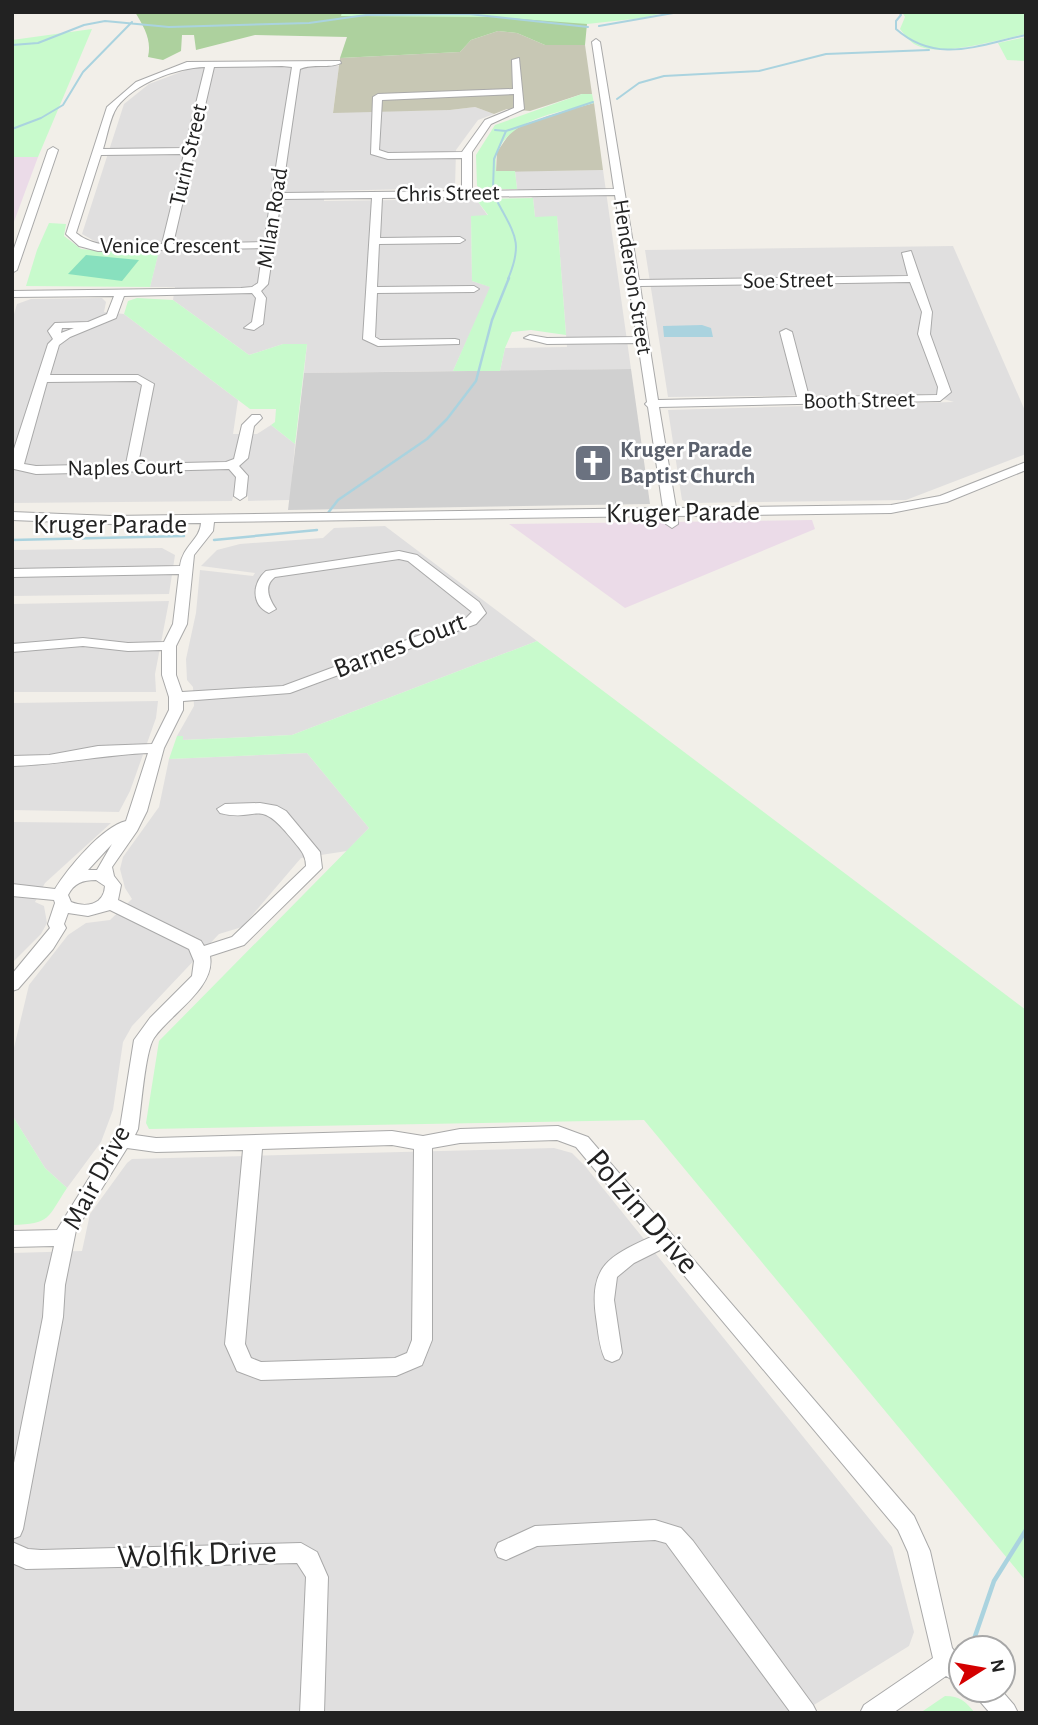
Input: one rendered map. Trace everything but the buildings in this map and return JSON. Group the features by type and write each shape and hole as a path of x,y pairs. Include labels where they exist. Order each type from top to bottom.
{"street":[{"name":"Henderson Street","path":"596,42 671,518"},
{"path":"467,194 466,155 485,124 519,109 516,60"},
{"path":"298,65 337,63"},
{"name":"Venice Crescent","path":"269,245 92,247 73,236 72,231 112,107 131,90 146,80 179,67 211,64 298,65"},
{"name":"Turin Street","path":"167,246 211,64"},
{"name":"Milan Road","path":"12,294 255,290 263,284 298,65"},
{"path":"466,155 388,156 374,152 378,97 518,91"},
{"path":"12,270 15,250 52,150"},
{"path":"97,152 190,151"},
{"name":"Chris Street","path":"276,196 619,192"},
{"path":"377,195 368,336 371,341 455,342"},
{"path":"375,241 460,240"},
{"path":"907,253 915,279"},
{"name":"Soe Street","path":"634,283 915,279"},
{"name":"Booth Street","path":"651,404 925,400 943,396 944,387 924,334 926,307 915,279"},
{"path":"372,290 474,289"},
{"path":"250,328 257,324 261,298 255,290"},
{"name":"Naples Court","path":"120,293 112,316 59,339 50,351 15,468 29,470 232,465"},
{"path":"786,332 804,402"},
{"path":"530,338 547,341 641,340"},
{"path":"42,379 138,378 148,384 131,468"},
{"path":"240,496 242,476 232,465 242,457 248,425 256,418"},
{"name":"Kruger Parade","path":"12,525 334,518 671,518 900,508 943,499 1026,466"},
{"name":"Kruger Parade","path":"12,516 202,521"},
{"path":"58,928 108,902 114,890 106,878 104,867 144,798 157,748 176,710 176,697 169,675 169,646 180,624 188,554 207,531 202,521"},
{"name":"Barnes Court","path":"176,697 285,690 471,621 479,613 474,605 412,558 399,555 271,574 263,580 261,587 262,599 269,609"},
{"path":"12,573 185,570"},
{"path":"12,649 83,642 128,647 169,646"},
{"path":"12,761 49,760 99,751 157,748"},
{"path":"108,902 187,940 201,953 238,941 314,868 314,856 281,815 272,810 225,809"},
{"path":"12,985 47,945 58,928 64,886 106,839 131,824"},
{"path":"72,879 90,874 106,878"},
{"path":"12,890 62,899 75,911 88,911"},
{"name":"Mair Drive","path":"12,1529 17,1518 65,1238 76,1211 129,1129 143,1040 199,979 203,970 201,953"},
{"name":"Polzin Drive","path":"124,1140 156,1145 392,1138 423,1143 460,1136 558,1133 575,1138 589,1147 906,1523 919,1551 941,1651 947,1659"},
{"path":"253,1142 235,1344 244,1367 268,1372 396,1367 415,1359 422,1340 423,1143"},
{"path":"12,1239 65,1238"},
{"path":"612,1353 604,1291 610,1272 616,1265 666,1238"},
{"path":"506,1550 535,1536 655,1530 673,1535 805,1713"},
{"name":"Wolfik Drive","path":"12,1552 26,1559 41,1560 302,1553 309,1559 317,1577 312,1713"},
{"path":"872,1713 947,1672"}],"shaded area":[{"path":"498,31 517,33 545,45 585,45 592,94 582,94 530,111 507,109 494,114 475,107 333,113 340,58 460,52 471,40"},
{"path":"339,66 333,112 450,110 475,107 494,114 478,120 456,150 455,188 324,191 324,201 476,199 488,216 471,216 472,281 491,287 453,371 304,373 307,344 283,344 249,355 173,300 175,287 150,287 161,242 98,243 82,234 124,104 149,84 194,67"},
{"path":"594,103 603,170 496,172 497,152 512,130"},
{"path":"12,157 38,157 12,227"},
{"path":"603,170 631,369 500,371 505,348 567,347 557,217 535,217 533,198 517,189 515,171"},
{"path":"953,246 1026,413 1026,454 906,500 688,503 682,500 668,410 954,402 926,394 668,397 645,250"},
{"path":"102,298 106,302 104,312 124,314 238,400 233,434 257,434 271,425 295,444 290,500 248,501 248,496 233,497 232,501 12,503 12,321 17,304 31,299"},
{"path":"631,369 650,504 288,510 304,373"},
{"path":"812,520 815,529 625,608 509,524"},
{"path":"385,526 537,641 292,735 182,740 183,736 177,736 194,706 193,687 187,680 186,659 196,613 200,570 253,576 255,573 201,566 217,550 240,544 323,538 334,528"},
{"path":"162,548 175,555 169,594 12,596 12,550"},
{"path":"169,601 155,674 156,692 12,692 12,604"},
{"path":"158,701 156,718 130,791 119,812 12,810 12,703"},
{"path":"307,753 369,828 347,851 301,858 242,927 219,934 132,1026 123,1042 113,1110 101,1142 67,1188 45,1168 12,1115 12,1056 29,985 68,935 86,923 110,920 132,899 125,888 120,869 123,857 159,807 169,759"},
{"path":"12,822 111,823 45,883 35,902 44,906 47,923 41,934 12,963"},
{"path":"554,1148 572,1153 585,1166 892,1547 914,1632 909,1646 801,1713 12,1713 12,1253 82,1251 90,1214 132,1159"}],"green space":[{"path":"135,12 584,12 587,24 585,45 545,45 517,33 498,31 471,40 460,52 340,58 347,37 255,35 196,50 194,35 182,35 181,51 163,60 148,57 148,39"},
{"path":"342,12 667,12 642,18 587,24 493,17 341,16"},
{"path":"902,12 1026,12 1026,34 954,49 927,48 914,44 900,29 905,17"},
{"path":"92,29 38,157 12,157 12,40"},
{"path":"1026,37 1026,61 1007,60 998,43"},
{"path":"582,94 592,94 594,103 527,123 505,139 497,152 496,171 515,171 517,189 483,189 477,186 476,155 495,125"},
{"path":"533,198 535,217 557,216 566,335 531,330 512,332 500,371 453,371 490,287 472,281 471,216 488,215 476,199"},
{"path":"49,223 66,224 64,236 81,249 159,251 150,287 26,286"},
{"path":"86,255 139,260 122,281 68,274"},
{"path":"137,298 173,300 249,355 283,344 307,344 295,444 271,425 275,422 276,409 250,409 124,314 128,301"},
{"path":"537,641 1026,1010 1026,1581 644,1120 149,1129 146,1123 159,1041 369,828 307,753 169,759 177,736 183,736 183,740 292,735"},
{"path":"12,1115 45,1168 67,1188 51,1213 34,1223 12,1225"},
{"path":"945,1696 947,1704 967,1704 975,1713 920,1713"}],"water":[{"path":"702,325 711,328 713,337 664,337 663,326"}],"waterway":[{"path":"599,26 679,12"},
{"path":"899,12 901,15 896,21 896,29 927,47 975,47 1026,35"},
{"path":"131,23 169,27 309,23 366,15 469,14 588,27"},
{"path":"12,45 38,43 84,25 105,21 131,23"},
{"path":"12,129 41,118 63,105 83,72 131,23"},
{"path":"617,99 639,83 664,76 759,71 826,54 929,50"},
{"path":"506,131 593,102"},
{"path":"495,130 506,131"},
{"path":"493,189 494,159 506,131"},
{"path":"496,199 515,238 515,255 508,279"},
{"path":"328,513 338,500 427,439 447,419 476,381 492,320 509,278"},
{"path":"214,540 317,530"},
{"path":"12,540 184,536"},
{"path":"976,1634 994,1581 1026,1530"}],"place":[{"name":"Kruger Parade Baptist Church","path":"593,463"}]}
